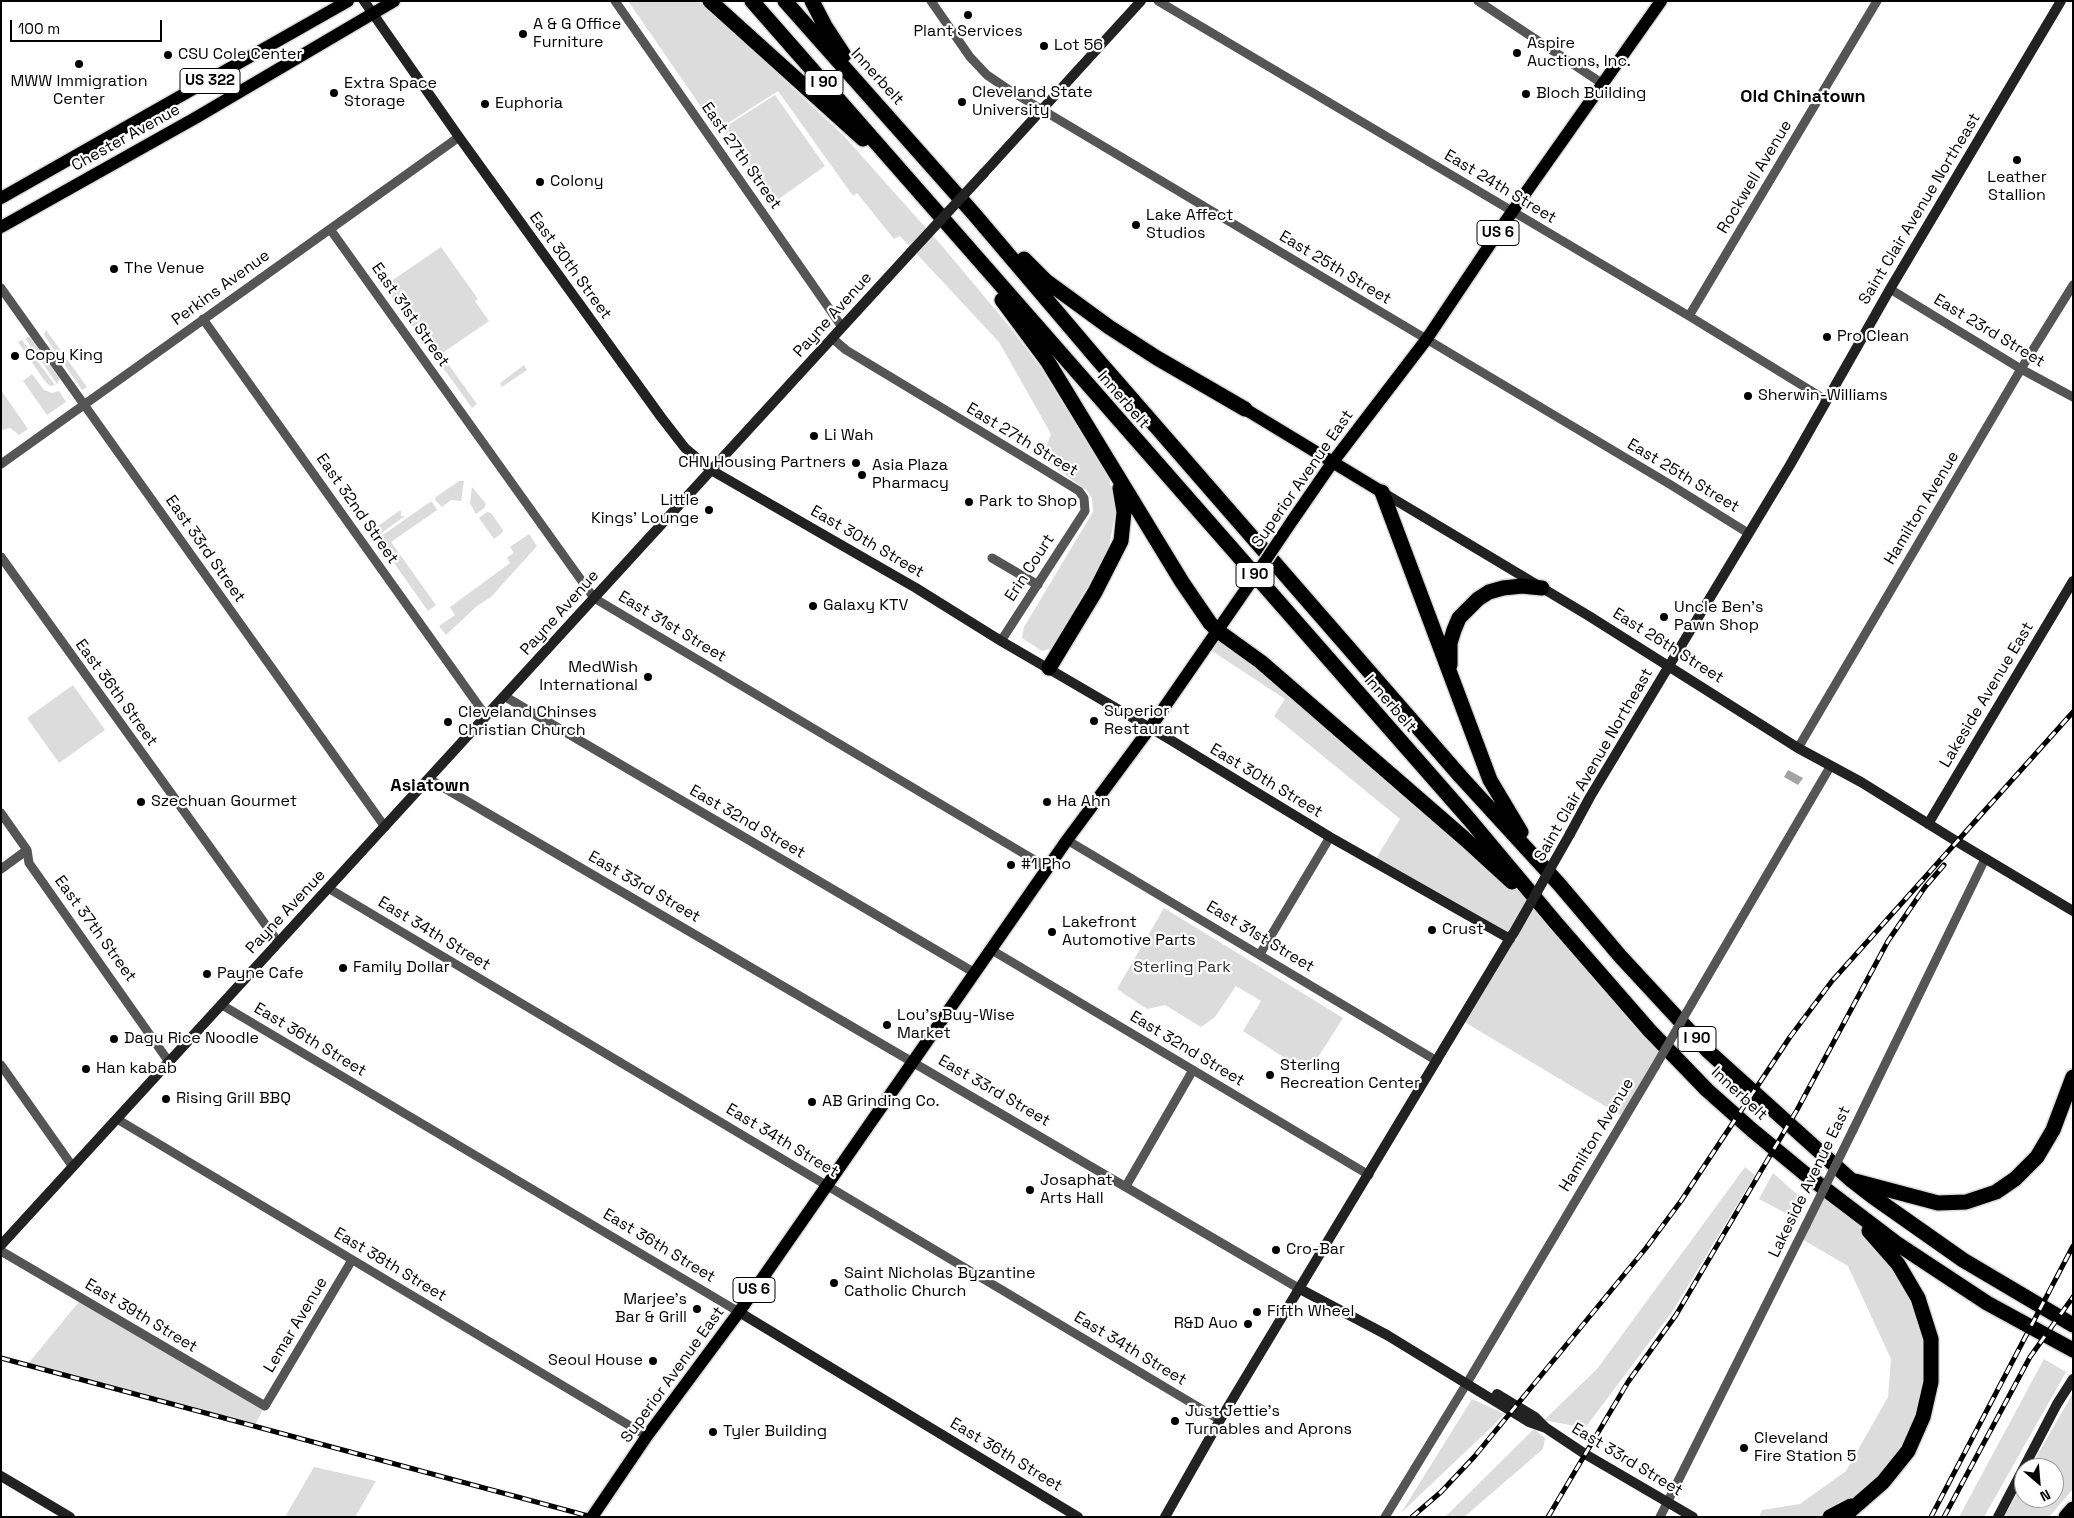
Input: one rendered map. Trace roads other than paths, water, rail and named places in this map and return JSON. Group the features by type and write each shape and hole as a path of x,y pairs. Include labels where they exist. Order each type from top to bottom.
{"highway":[{"path":"710,1 855,133 896,165"},
{"name":"Innerbelt","path":"752,1 1469,819 1556,923 1650,1030 1707,1090 1752,1130 1850,1209 1896,1243 1956,1284 2073,1350"},
{"name":"Innerbelt","path":"785,1 974,214 1098,360 1461,778 1559,884 1620,956 1708,1051 1850,1179 1941,1245 2073,1325"},
{"path":"812,1 825,26 869,94"},
{"path":"974,214 1046,281 1076,305 1157,358 1246,409"},
{"path":"952,230 1048,362 1197,604 1218,631 1261,662 1465,838 1556,923"},
{"path":"1049,668 1095,592 1121,541 1124,512 1123,497 1116,475"},
{"path":"1382,492 1451,678 1496,792 1516,824 1559,884"},
{"path":"1451,678 1448,655 1450,643 1456,624 1468,607 1489,592 1503,588 1522,586 1542,588"},
{"path":"1850,1179 1938,1203 1966,1202 1996,1192 2015,1179 2037,1157 2053,1130 2073,1077"},
{"path":"1843,1517 1892,1473 1914,1440 1927,1406 1932,1360 1927,1323 1914,1288 1898,1264 1850,1209"},
{"path":"2038,1305 2073,1319"},
{"path":"1830,1517 1857,1503"},
{"path":"2066,1517 2073,1509"}],"main road":[{"name":"Chester Avenue","path":"1,198 154,113 348,1"},
{"name":"Chester Avenue","path":"1,227 197,117 394,1"},
{"name":"Superior Avenue East","path":"592,1517 647,1436 739,1312 826,1184 1067,840 1150,728 1332,463 1426,340 1512,212 1661,1"},
{"name":"East 26th Street","path":"1246,409 1382,492"}],"street":[{"name":"East 30th Street","path":"364,1 660,417 685,448 711,470 902,580 1330,837 1511,937"},
{"name":"East 27th Street","path":"615,1 842,327"},
{"name":"East 25th Street","path":"931,1 970,57 987,75 1041,111 1671,485 1748,533"},
{"name":"East 24th Street","path":"1158,1 1689,316 1826,400"},
{"path":"1478,1 1602,84"},
{"name":"Rockwell Avenue","path":"1689,316 1877,1"},
{"name":"Saint Clair Avenue Northeast","path":"1165,1517 1220,1420 1511,937 1590,797 1790,465 1890,289 2061,1"},
{"name":"Payne Avenue","path":"1,1245 1041,111 1138,2"},
{"name":"Perkins Avenue","path":"1,464 459,137"},
{"name":"East 31st Street","path":"330,229 594,598 1048,868"},
{"name":"Hamilton Avenue","path":"1798,748 2021,369 2073,285"},
{"name":"East 33rd Street","path":"1,288 384,827"},
{"name":"East 23rd Street","path":"1890,289 2021,369 2073,397"},
{"name":"East 32nd Street","path":"203,319 486,716"},
{"name":"East 27th Street","path":"832,338 846,350 1079,491 1084,498 1084,510"},
{"name":"East 26th Street","path":"1382,492 1744,712 1798,748 1830,767 1861,782 2073,911"},
{"name":"Erin Court","path":"1001,641 1084,510"},
{"name":"East 36th Street","path":"1,558 215,858 278,942"},
{"path":"992,558 1038,585"},
{"name":"Lakeside Avenue East","path":"1928,824 2073,581"},
{"name":"East 32nd Street","path":"504,696 974,972"},
{"name":"Hamilton Avenue","path":"1385,1517 1655,1067 1830,767"},
{"name":"East 33rd Street","path":"428,779 1300,1289 1387,1335 1467,1383 1487,1389 1512,1402 1585,1454 1692,1517"},
{"name":"East 37th Street","path":"1,813 27,850 29,863 169,1062"},
{"path":"1260,954 1330,837"},
{"name":"East 31st Street","path":"1067,840 1437,1061"},
{"path":"1,869 27,850"},
{"name":"Lakeside Avenue East","path":"1660,1517 1853,1130 1985,859"},
{"name":"East 34th Street","path":"328,888 1220,1420"},
{"name":"East 32nd Street","path":"990,949 1369,1175"},
{"name":"East 36th Street","path":"222,1004 739,1312 1078,1517"},
{"path":"1,1065 73,1167"},
{"path":"1126,1186 1193,1070"},
{"name":"East 38th Street","path":"117,1119 647,1436"},
{"name":"East 39th Street","path":"1,1251 265,1406"},
{"name":"Lemar Avenue","path":"265,1406 352,1260"},
{"path":"1998,1517 2073,1379"},
{"path":"1,1476 70,1517"}],"railway":[{"path":"1412,1517 1441,1492 1474,1457 1646,1248 1681,1201 1790,1037 1832,981 2073,712"},
{"path":"1548,1517 1628,1382 1676,1315 1797,1110 1888,941 1925,887 1944,865"},
{"path":"1931,1517 2073,1246"},
{"path":"1944,1517 2030,1357 2073,1297"},
{"path":"1,1358 592,1517"}],"place":[{"name":"Plant Services","path":"968,15"},
{"name":"A & G Office Furniture","path":"523,34"},
{"name":"Lot 56","path":"1044,46"},
{"name":"Aspire Auctions, Inc.","path":"1517,53"},
{"name":"CSU Cole Center","path":"168,55"},
{"name":"MWW Immigration Center","path":"79,64"},
{"name":"Extra Space Storage","path":"334,93"},
{"name":"Bloch Building","path":"1526,94"},
{"name":"Cleveland State University","path":"962,102"},
{"name":"Euphoria","path":"485,104"},
{"name":"Leather Stallion","path":"2017,160"},
{"name":"Colony","path":"540,182"},
{"name":"Lake Affect Studios","path":"1136,225"},
{"name":"The Venue","path":"114,269"},
{"name":"Pro Clean","path":"1827,337"},
{"name":"Copy King","path":"15,356"},
{"name":"Sherwin-Williams","path":"1748,396"},
{"name":"Li Wah","path":"814,436"},
{"name":"CHN Housing Partners","path":"856,463"},
{"name":"Asia Plaza Pharmacy","path":"862,475"},
{"name":"Park to Shop","path":"969,502"},
{"name":"Little Kings' Lounge","path":"709,510"},
{"name":"Galaxy KTV","path":"813,606"},
{"name":"Uncle Ben's Pawn Shop","path":"1664,617"},
{"name":"MedWish International","path":"648,677"},
{"name":"Superior Restaurant","path":"1094,721"},
{"name":"Cleveland Chinses Christian Church","path":"448,722"},
{"name":"Szechuan Gourmet","path":"141,802"},
{"name":"Ha Ahn","path":"1047,802"},
{"name":"#1 Pho","path":"1011,865"},
{"name":"Crust","path":"1432,930"},
{"name":"Lakefront Automotive Parts","path":"1052,932"},
{"name":"Family Dollar","path":"343,968"},
{"name":"Payne Cafe","path":"207,974"},
{"name":"Lou's Buy-Wise Market","path":"887,1025"},
{"name":"Dagu Rice Noodle","path":"114,1039"},
{"name":"Han kabab","path":"86,1069"},
{"name":"Sterling Recreation Center","path":"1270,1075"},
{"name":"Rising Grill BBQ","path":"166,1099"},
{"name":"AB Grinding Co.","path":"812,1102"},
{"name":"Josaphat Arts Hall","path":"1030,1190"},
{"name":"Cro-Bar","path":"1276,1250"},
{"name":"Saint Nicholas Byzantine Catholic Church","path":"834,1283"},
{"name":"Marjee's Bar & Grill","path":"697,1309"},
{"name":"Fifth Wheel","path":"1257,1312"},
{"name":"R&D Auo","path":"1248,1324"},
{"name":"Seoul House","path":"653,1361"},
{"name":"Just Jettie's Turnables and Aprons","path":"1175,1421"},
{"name":"Tyler Building","path":"713,1432"},
{"name":"Cleveland Fire Station 5","path":"1744,1448"}],"district":[{"name":"Old Chinatown","path":"1803,97"},
{"name":"Asiatown","path":"430,786"}],"park label":[{"name":"Sterling Park","path":"1182,968"}]}
